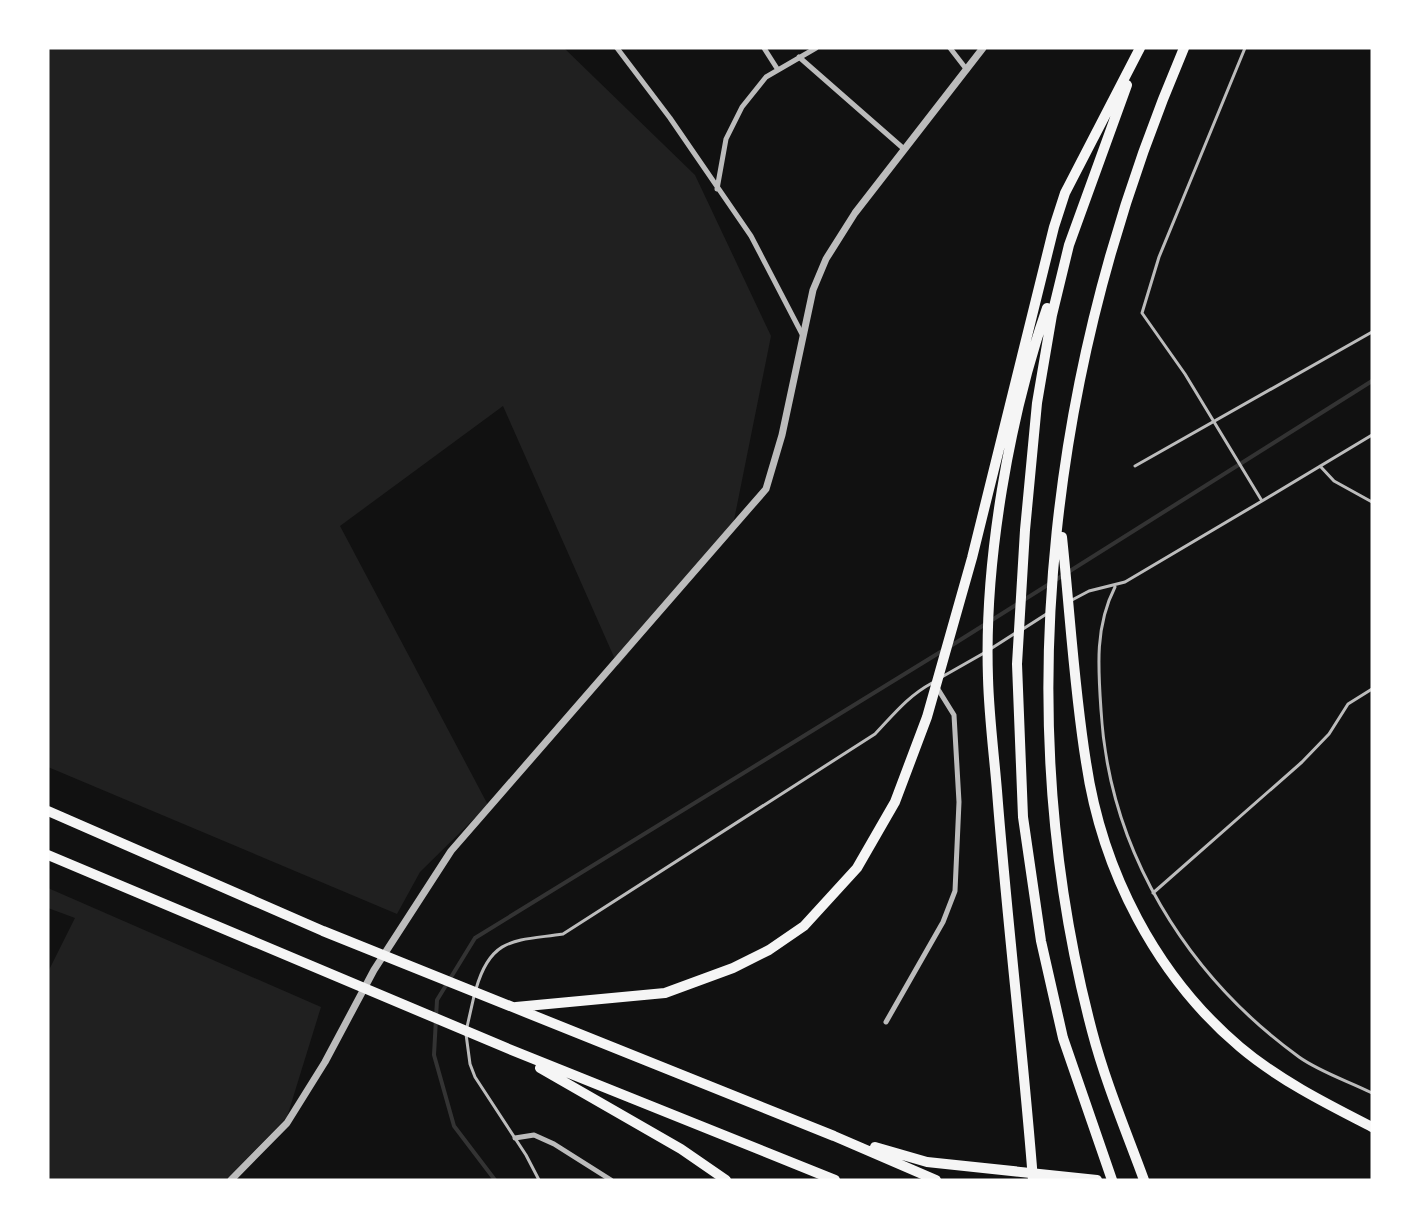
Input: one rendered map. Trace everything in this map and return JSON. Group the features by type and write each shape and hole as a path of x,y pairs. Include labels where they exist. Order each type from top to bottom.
{"highway":[{"path":"516,1007 665,993 733,968 778,944 804,926 857,868 895,802 927,717 972,558 1054,227 1065,193 1141,48"},
{"path":"1033,1180 1022,1044 1005,908 988,678 995,551 1005,480 1022,390 1080,212 1141,48"},
{"path":"1144,1180 1092,1033 1067,916 1053,815 1048,741 1048,648 1060,516 1078,385 1114,238 1139,163 1184,48"},
{"path":"1069,245 1052,315 1037,403 1024,530 1017,664 1023,817 1041,941 1064,1038 1112,1180"},
{"path":"1060,516 1086,763 1098,818 1115,872 1166,968 1199,1009 1241,1048 1294,1084 1372,1127"},
{"path":"48,811 323,931 834,1136 936,1180"},
{"path":"48,855 509,1049 834,1180"},
{"path":"509,1049 681,1149 726,1180"},
{"path":"834,1136 927,1162 1098,1180"}],"street":[{"path":"617,48 670,118 751,236 802,334"},
{"path":"764,48 778,70"},
{"path":"717,189 726,139 742,107 765,77 816,48"},
{"path":"950,48 968,70"},
{"path":"231,1180 287,1123 325,1062 374,970 451,851 766,489 782,435 813,290 826,259 855,213 983,48"},
{"path":"799,57 904,149"},
{"path":"886,1022 943,922 955,891 959,802 954,716 933,682"},
{"path":"515,1138 534,1135 554,1144 611,1180"}],"lane":[{"path":"1245,48 1159,257 1142,313 1185,374 1262,501"},
{"path":"1135,466 1372,332"},
{"path":"1065,604 1089,591 1116,585 1372,435"},
{"path":"1320,466 1334,481 1372,502"},
{"path":"1116,585 1104,609 1099,635 1102,739 1112,793 1121,820 1153,893 1203,966 1260,1026 1301,1058 1372,1093"},
{"path":"539,1180 475,1077 466,1044 467,1018 489,957 502,944 519,938 563,934 875,734 915,693 1056,608"},
{"path":"1153,893 1302,762 1329,734 1348,704 1372,689"}],"shaded area":[{"path":"48,48 564,48 695,175 771,336 733,525 618,666 503,406 340,526 488,805 420,872 397,914 48,767"},
{"path":"48,888 321,1007 287,1117 226,1180 48,1180 48,972 75,918 48,908"}],"waterway":[{"path":"949,647 1372,381"},
{"path":"495,1180 454,1126 434,1055 437,1000 475,938 942,651"}]}
